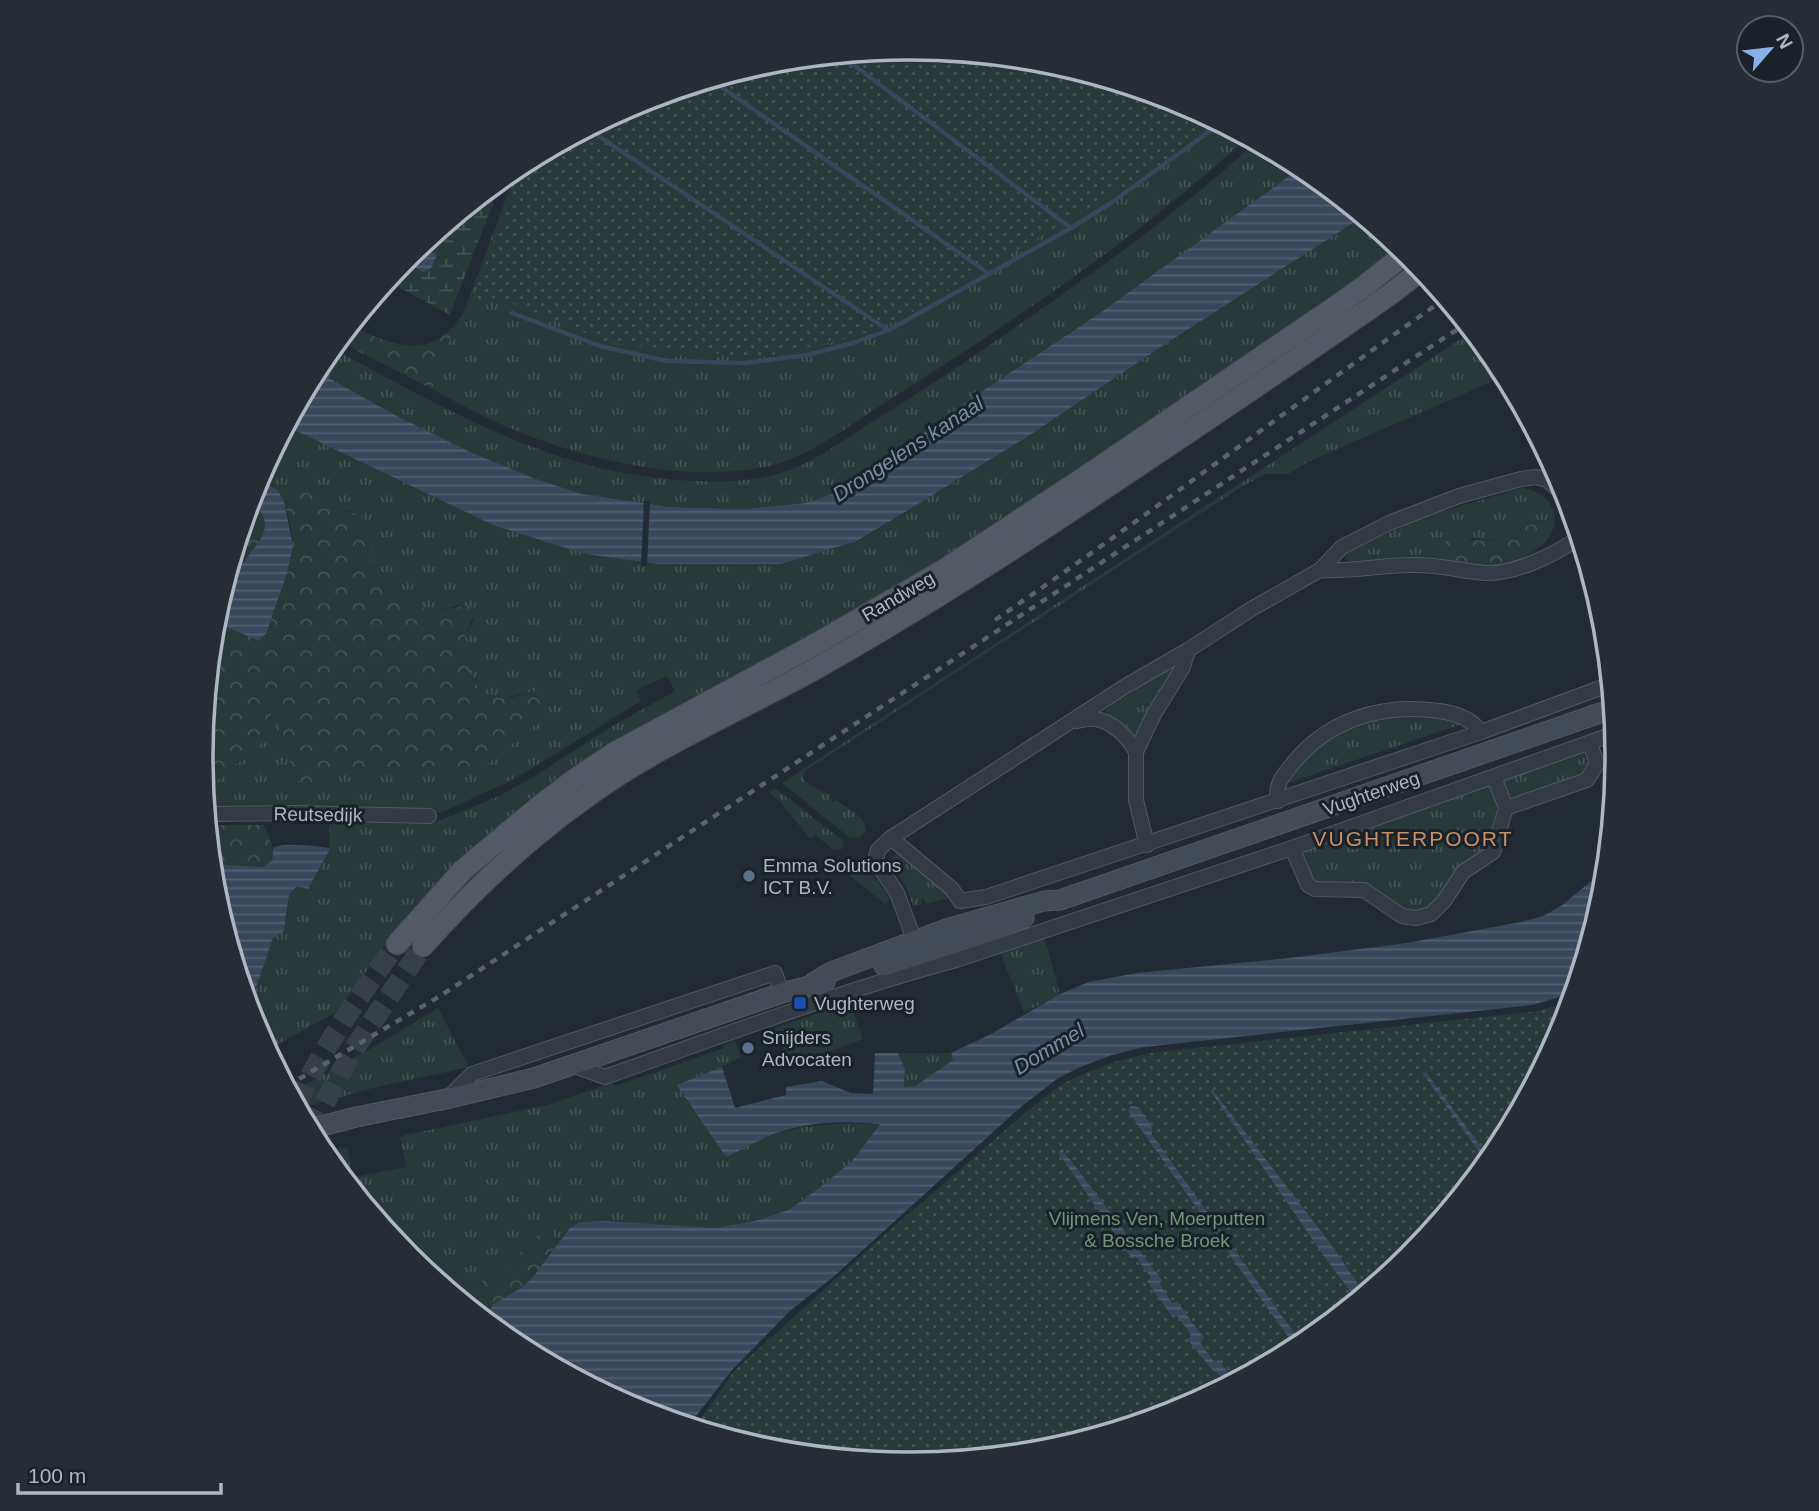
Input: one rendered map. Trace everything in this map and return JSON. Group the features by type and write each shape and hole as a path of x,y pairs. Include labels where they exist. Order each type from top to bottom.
{"main road":[{"name":"Randweg","path":"397,944 463,870 575,779 614,753 814,645 942,571 1332,309 1398,259"},
{"name":"Randweg","path":"424,946 477,887 512,855 590,794 636,765 827,662 952,588 1237,399 1413,276"},
{"name":"Vughterweg","path":"321,1126 534,1078 813,983 831,972 920,954 977,920 1044,901 1059,900 1604,711"}],"street":[{"path":"572,1065 605,1077 854,989 920,954 897,893 878,865 876,857 878,850 891,838 1124,687 1321,570 1342,548 1390,523 1459,496 1535,477 1550,483"},
{"path":"1321,570 1423,565 1474,572 1499,572 1541,558 1572,541"},
{"path":"1147,845 1136,800 1136,752 1154,714 1183,667 1188,650"},
{"name":"Vughterweg","path":"891,838 952,890 960,901 1003,893 1481,732 1602,687"},
{"path":"1278,801 1278,783 1298,757 1317,739 1354,718 1370,713 1415,708 1445,712 1471,721 1481,732"},
{"path":"1072,722 1096,719 1105,723 1125,736 1136,752"},
{"name":"Vughterweg","path":"920,954 1292,848 1605,737"},
{"path":"1506,808 1587,780 1597,764 1590,743"},
{"path":"1292,848 1308,885 1315,889 1364,890 1402,916 1416,918 1430,914 1444,901 1463,872 1493,852 1506,808 1494,778"},
{"name":"Reutsedijk","path":"216,814 429,816"},
{"path":"446,1099 472,1074 775,973 782,993"}],"green space":[{"path":"864,61 955,61 1000,65 1090,83 1133,96 1176,112 1240,144 1119,244 1027,310 826,441 794,458 760,468 698,472 666,470 602,459 541,440 482,415 432,389 456,323 463,314 511,186 561,153 643,112 729,83 774,73"},
{"path":"864,61 955,61 1000,65 1090,83 1133,96 1218,131 899,320 854,337 760,358 611,343 499,298 472,300 516,182 602,131 643,112 729,83 819,65"},
{"path":"1249,148 1292,174 1100,313 969,400 913,441 832,494 806,503 743,509 670,507 582,494 536,479 470,452 326,377 342,353 463,417 552,454 599,468 647,477 698,481 765,477 809,461 931,385 1093,272"},
{"path":"496,196 450,315 396,286 414,267 423,272 437,255 430,251"},
{"path":"1355,222 1391,253 1364,277 1003,522 920,575 567,770 529,799 457,862 387,943 338,1011 277,1045 255,992 273,938 287,918 289,895 319,871 329,849 329,822 431,824 499,796 675,691 667,676 636,690 641,701 516,778 445,811 216,810 214,781 231,766 257,754 275,700 286,752 292,763 319,783 346,769 365,768 404,774 435,769 460,773 483,768 531,692 501,699 485,694 468,668 473,649 464,638 474,620 459,605 437,611 426,610 400,593 380,585 371,567 370,540 355,512 329,508 327,503 283,485 268,485 295,430 495,526 539,540 781,564 858,541 1027,437"},
{"path":"456,323 432,389 347,346 359,330 406,345 432,342"},
{"path":"1465,336 1494,379 1308,462 1288,474 1266,474 1243,486 805,771 803,778 806,782 831,796 829,798 833,802 836,800 859,816 865,827 859,838 849,837 782,783"},
{"path":"297,486 316,493 330,508 360,514 371,540 371,567 380,585 400,593 427,610 437,611 468,605 475,613 464,638 473,649 470,667 477,685 492,696 500,698 544,689 548,703 545,717 483,768 460,773 435,769 404,774 365,768 346,769 319,783 298,781 286,752 275,702 257,754 231,766 214,781 215,710 219,665 229,612 293,546 285,505 270,487"},
{"path":"1522,488 1535,491 1544,497 1555,518 1531,524 1498,541 1472,538 1442,553 1443,559 1422,557 1348,562 1345,557 1349,552 1420,518"},
{"path":"258,509 264,521 264,529 237,574"},
{"path":"1555,518 1554,528 1542,545 1512,563 1486,567 1443,559 1447,539 1498,541 1531,524"},
{"path":"1169,669 1173,673 1136,739 1106,716 1106,709"},
{"path":"1394,714 1442,716 1462,724 1285,784 1309,756 1332,738 1359,725"},
{"path":"1583,751 1589,767 1584,776 1521,799 1505,795 1501,781"},
{"path":"1490,785 1496,815 1490,840 1465,873 1428,909 1417,913 1405,912 1375,891 1327,886 1311,881 1300,852"},
{"path":"775,788 842,840 842,849 834,850 815,835 810,839 769,792"},
{"path":"217,825 264,825 274,850 272,862 262,867 222,865"},
{"path":"897,853 949,893 950,898 926,904 924,898 921,899 922,905 913,906 907,888 889,863"},
{"path":"852,861 878,881 889,898 886,905 843,870"},
{"path":"1044,936 1060,994 1024,1013 1000,952"},
{"path":"850,1003 863,1039 793,1066 774,1028"},
{"name":"Vlijmens Ven, Moerputten & Bossche Broek","path":"1559,1005 1534,1063 1512,1104 1462,1179 1433,1214 1402,1248 1333,1308 1296,1334 1217,1380 1176,1399 1090,1428 1000,1446 955,1450 909,1452 819,1446 729,1428 700,1419 734,1371 882,1237 1062,1084 1117,1061 1149,1053 1537,1011"},
{"path":"438,1008 469,1067 373,1088 308,1106 299,1089"},
{"path":"735,1041 741,1057 678,1085 763,1139 807,1127 880,1123 852,1161 819,1188 789,1209 759,1220 716,1228 589,1221 575,1226 558,1245 550,1230 526,1246 505,1271 487,1277 470,1294 417,1248 355,1177 406,1167 400,1137 547,1105 611,1083 616,1086 724,1048 724,1045"},
{"path":"898,1053 950,1053 953,1060 915,1086 904,1087 905,1069"},
{"path":"347,1147 352,1172 336,1149"},
{"path":"550,1230 558,1245 522,1287 497,1303 490,1311 470,1294 487,1277 505,1271 536,1237"}],"water":[{"name":"Drongelens kanaal","path":"1292,174 1355,222 1027,437 857,541 781,564 658,564 586,554 495,526 295,430 326,377 470,452 536,479 582,494 670,507 743,509 806,503 832,494 1100,313"},
{"path":"430,251 437,255 431,268 423,272 414,267"},
{"path":"268,485 278,491 284,501 293,546 287,573 266,634 258,640 226,627 238,572 265,528 260,510"},
{"path":"314,846 330,849 308,889 297,886 289,895 284,931 273,938 255,992 237,936 222,865 262,867 272,861 274,847"},
{"name":"Dommel","path":"1594,879 1582,936 1563,996 1532,1005 1144,1047 1112,1055 1057,1079 1022,1106 832,1278 791,1310 732,1370 695,1418 643,1399 602,1380 561,1358 489,1310 494,1304 521,1288 533,1277 570,1228 580,1222 716,1228 759,1220 790,1209 819,1188 852,1161 880,1124 833,1122 797,1127 770,1135 726,1157 677,1085 722,1067 735,1108 786,1095 786,1087 822,1081 851,1093 873,1094 875,1053 898,1053 905,1069 904,1087 915,1086 953,1060 951,1053 991,1034 1060,994 1089,982 1137,973 1407,943 1521,922 1543,916 1561,906"},
{"path":"1426,1072 1483,1149 1480,1153 1423,1074"},
{"path":"1212,1089 1327,1239 1360,1286 1351,1293 1326,1259 1211,1092"},
{"path":"1131,1106 1139,1107 1152,1127 1152,1135 1295,1334 1289,1338 1128,1111"},
{"path":"1062,1149 1162,1280 1159,1283 1172,1303 1177,1302 1204,1338 1200,1342 1214,1362 1219,1360 1229,1374 1221,1378 1188,1340 1191,1335 1177,1315 1173,1318 1147,1281 1151,1277 1136,1257 1132,1259 1058,1152"}],"pier":[{"path":"644,501 650,501 647,566 641,566"}],"waterway":[{"path":"850,62 1071,228"},
{"path":"720,86 988,273"},
{"path":"512,313 600,346 667,361 744,363 807,355 853,343 889,330 1071,228 1111,203 1213,129"},
{"path":"596,134 888,330"}],"tunnel":[{"path":"302,1094 343,1021 397,944"},
{"path":"316,1119 352,1052 423,946"}],"railway":[{"path":"995,620 1438,303"},
{"path":"295,1081 440,996 1459,328"}],"place":[{"name":"Emma Solutions ICT B.V.","path":"749,876"},
{"name":"Vughterweg","path":"800,1003"},
{"name":"Snijders Advocaten","path":"748,1048"}],"district":[{"name":"VUGHTERPOORT","path":"1413,839"}]}
